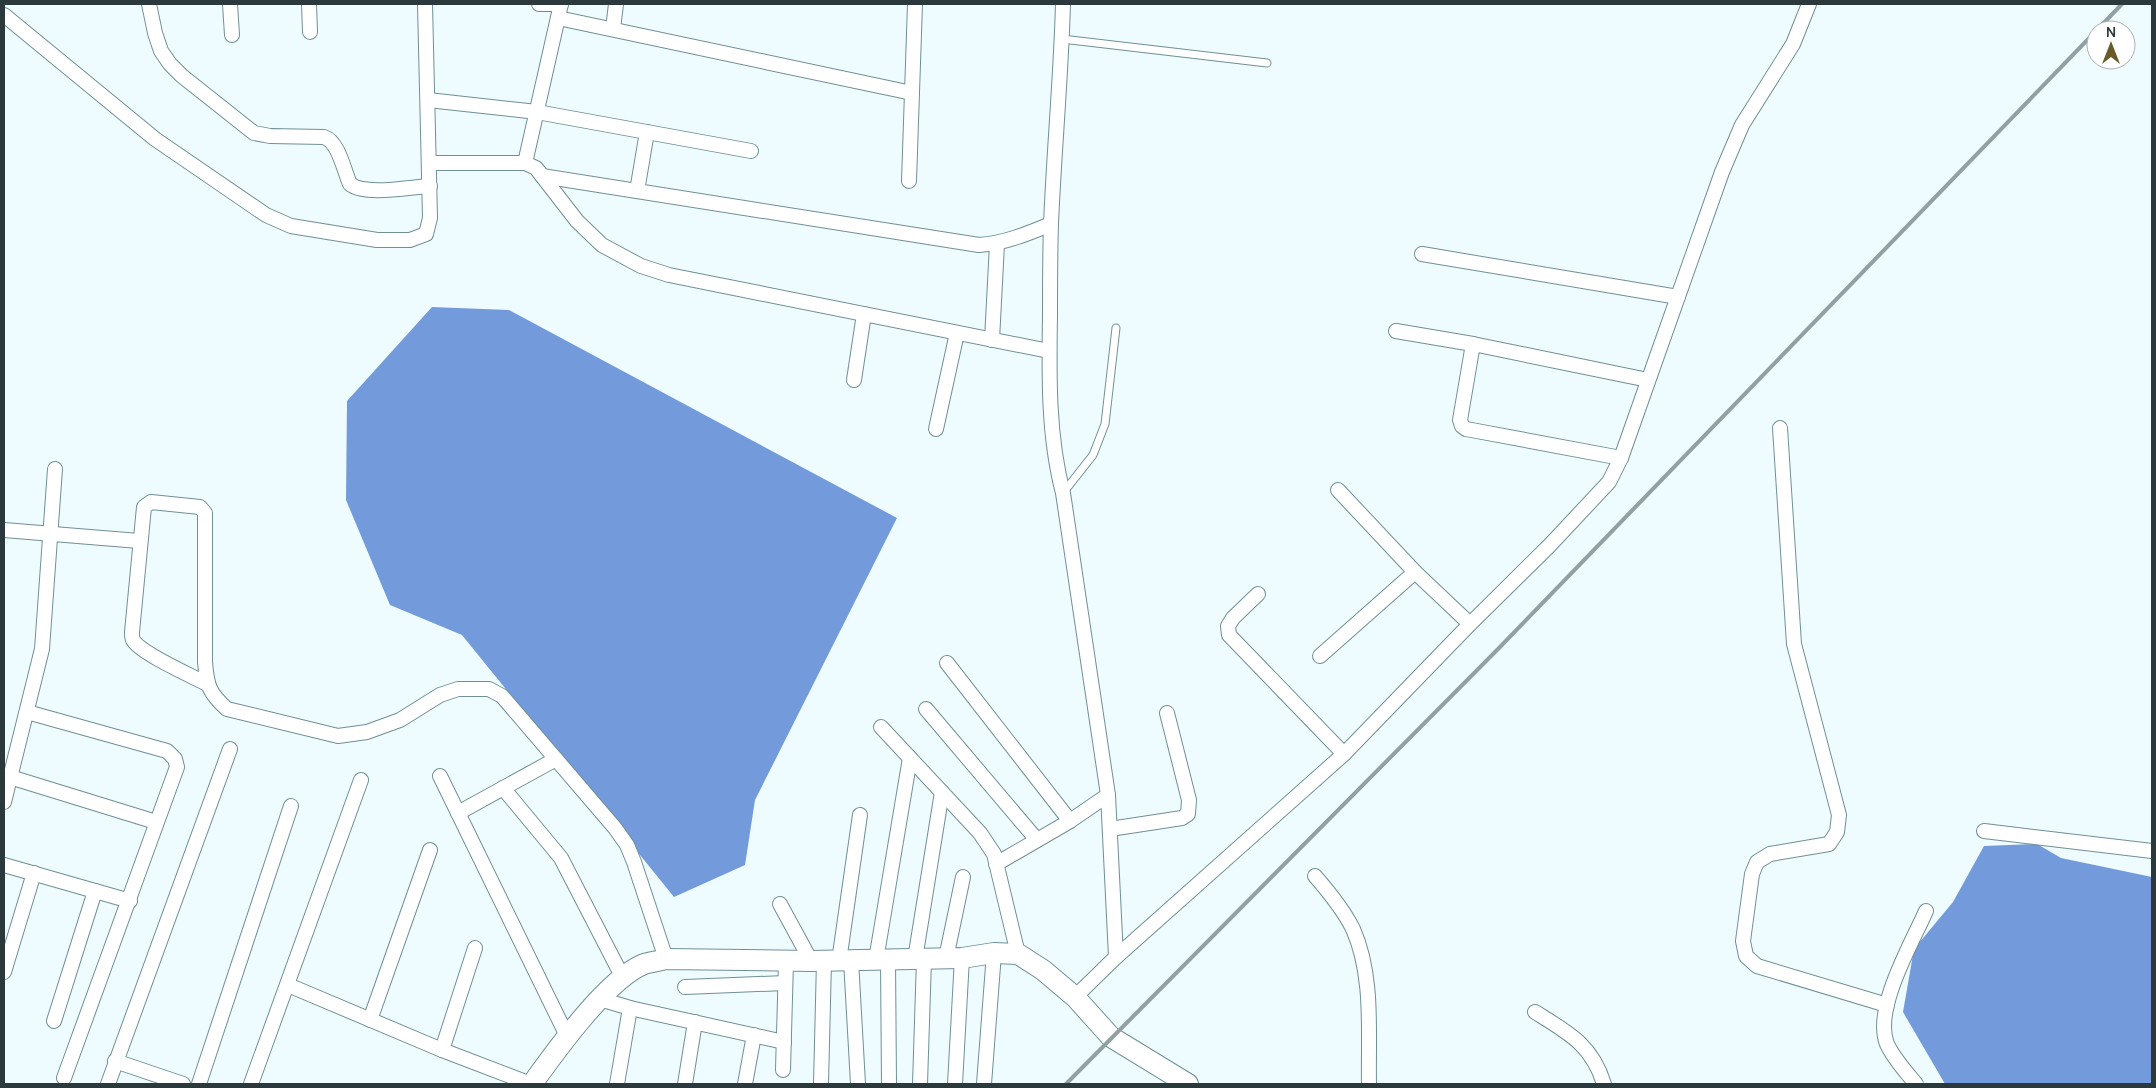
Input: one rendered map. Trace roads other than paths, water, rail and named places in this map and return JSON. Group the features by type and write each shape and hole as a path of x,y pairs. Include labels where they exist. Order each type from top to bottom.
{"street":[{"path":"149,4 162,51 170,64 182,76 254,132 270,136 324,137 329,139 334,146 350,184 355,188 371,190 430,186"},
{"path":"230,4 232,36"},
{"path":"309,4 310,32"},
{"path":"4,14 155,139 266,215 291,226 322,232 377,240 410,240 426,234 430,218 425,4"},
{"path":"539,4 560,8 612,29 912,93"},
{"path":"612,29 616,4"},
{"path":"909,181 915,4"},
{"path":"1063,4 1051,224 1049,351 1053,447 1063,493 1108,795 1116,957"},
{"path":"1075,997 1116,957 1344,754 1470,624 1550,545 1609,482 1621,458 1722,172 1742,125 1793,44 1809,4"},
{"path":"525,163 560,8"},
{"path":"428,100 537,112 751,151"},
{"path":"637,192 647,132"},
{"path":"430,163 525,163 536,168 577,221 602,244 641,266 678,276 1049,351"},
{"path":"542,176 979,246 1014,240 1051,224"},
{"path":"992,340 997,244"},
{"path":"1422,254 1678,297"},
{"path":"854,380 864,314"},
{"path":"1396,331 1474,344 1648,380"},
{"path":"936,429 957,333"},
{"path":"1474,344 1460,420 1466,430 1621,458"},
{"path":"1780,428 1794,644 1839,815 1837,832 1830,844 1770,854 1758,862 1752,874 1743,941 1746,956 1757,966 1887,1005"},
{"path":"4,802 42,649 55,469"},
{"path":"1338,490 1415,572 1470,624"},
{"path":"207,684 161,660 137,644 133,639 139,542 144,507 150,502 200,507 205,513 205,662 207,684 214,698 228,709 338,736 367,732 400,720 440,694 458,689 489,689 502,696 615,828 627,845 666,959"},
{"path":"4,530 139,542"},
{"path":"1320,656 1415,572"},
{"path":"1258,594 1233,618 1228,626 1229,635 1344,754"},
{"path":"947,663 1070,821"},
{"path":"926,709 1037,840"},
{"path":"27,712 167,751 175,758 177,767 156,822 130,901 64,1078"},
{"path":"1110,829 1182,818 1188,814 1189,800 1167,713"},
{"path":"881,727 980,833 994,854 1018,954"},
{"path":"108,1084 230,749"},
{"path":"889,1084 882,960 910,758"},
{"path":"458,813 556,759"},
{"path":"440,776 566,1036"},
{"path":"10,777 156,822"},
{"path":"251,1084 361,780"},
{"path":"503,788 561,858 623,978"},
{"path":"920,1084 919,959 942,792"},
{"path":"996,864 1070,821 1108,795"},
{"path":"199,1084 291,806"},
{"path":"821,1084 831,961 860,815"},
{"path":"1984,831 2152,851"},
{"path":"370,1020 430,850"},
{"path":"4,865 130,901"},
{"path":"4,972 34,873"},
{"path":"1315,876 1333,896 1353,929 1362,955 1367,981 1369,1084"},
{"path":"955,1084 954,958 963,877"},
{"path":"54,1021 95,891"},
{"path":"780,904 831,961 858,1084"},
{"path":"1916,1084 1897,1060 1887,1043 1884,1023 1890,991 1926,911"},
{"path":"442,1050 475,948"},
{"path":"288,985 442,1050 531,1084 566,1036 600,999 623,978 643,965 666,959 786,962 954,958 994,953 1018,954 1043,970 1075,997 1111,1038 1188,1084"},
{"path":"984,1084 994,953"},
{"path":"783,1070 786,962"},
{"path":"685,987 785,983"},
{"path":"600,999 630,1008 784,1042"},
{"path":"617,1084 630,1008"},
{"path":"1535,1012 1583,1044 1599,1067 1604,1084"},
{"path":"686,1084 696,1022"},
{"path":"745,1084 754,1035"},
{"path":"115,1061 182,1084"}],"lane":[{"path":"1062,39 1267,63"},
{"path":"1063,493 1093,455 1105,424 1116,328"}],"water":[{"path":"432,307 509,310 897,518 755,800 745,865 674,897 462,635 390,605 346,500 347,401"},
{"path":"2037,844 2061,858 2152,877 2152,1084 1945,1084 1903,1012 1914,949 1953,902 1984,846"}],"railway":[{"path":"2107,20 2122,4"},
{"path":"1066,1084 1500,647 2086,41"}]}
